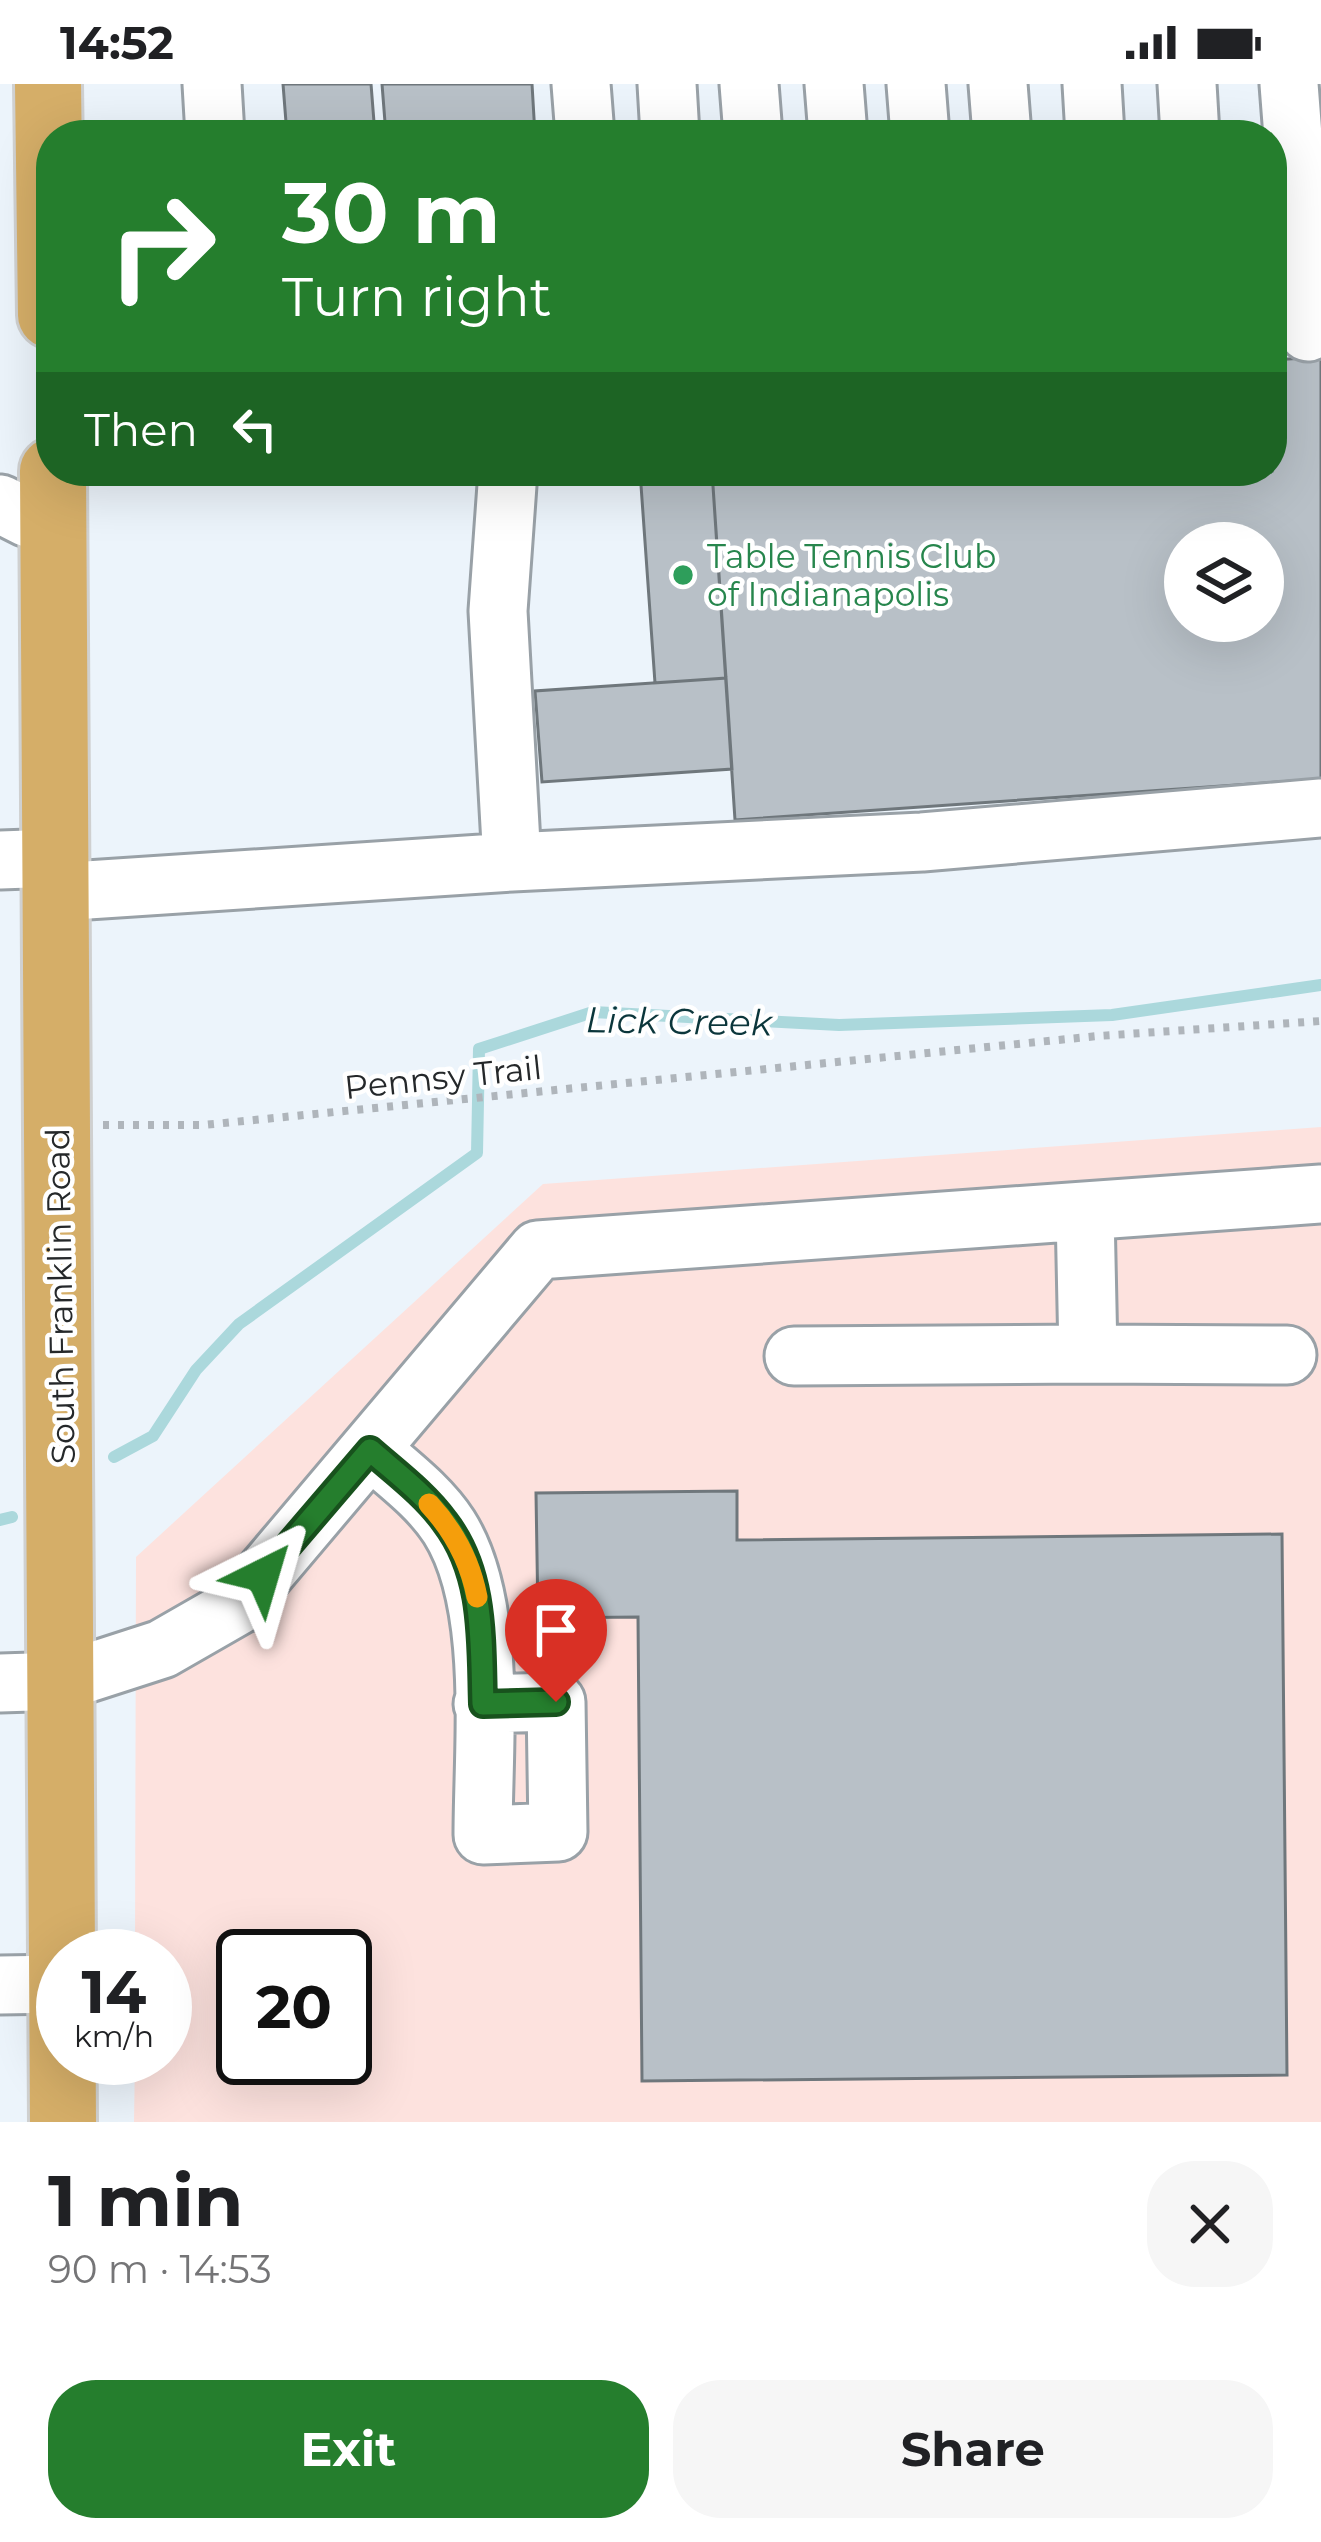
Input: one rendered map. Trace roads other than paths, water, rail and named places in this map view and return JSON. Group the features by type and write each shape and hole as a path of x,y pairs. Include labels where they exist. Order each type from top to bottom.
{"main road":[{"path":"48,84 48,120"},
{"name":"South Franklin Road","path":"27,510 38,870 58,1125 32,1682 57,1929"},
{"name":"South Franklin Road","path":"63,2085 63,2122"}],"lane":[{"path":"212,84 214,120"},
{"path":"581,84 584,120"},
{"path":"667,84 669,120"},
{"path":"749,84 751,120"},
{"path":"834,84 837,120"},
{"path":"916,84 919,120"},
{"path":"998,84 1001,120"},
{"path":"1091,84 1095,120"},
{"path":"1187,84 1189,120"},
{"path":"1288,84 1300,333"},
{"path":"507,486 498,611 512,862"},
{"path":"38,870 512,862 922,842 1321,808"},
{"path":"32,1682 162,1649 237,1606 538,1250 1321,1194"},
{"path":"1085,1211 1088,1354"},
{"path":"794,1356 1287,1355"},
{"path":"370,1450 446,1522 467,1560 478,1605 483,1704"},
{"path":"0,1984 36,1984"}],"waterway":[{"name":"Lick Creek","path":"114,1457 153,1436 196,1370 239,1324 477,1153 479,1049 593,1012 839,1025 1112,1015 1321,985"},
{"name":"Lick Creek","path":"0,1520 12,1517"}],"place":[{"name":"Table Tennis Club of Indianapolis","path":"683,575"}]}
